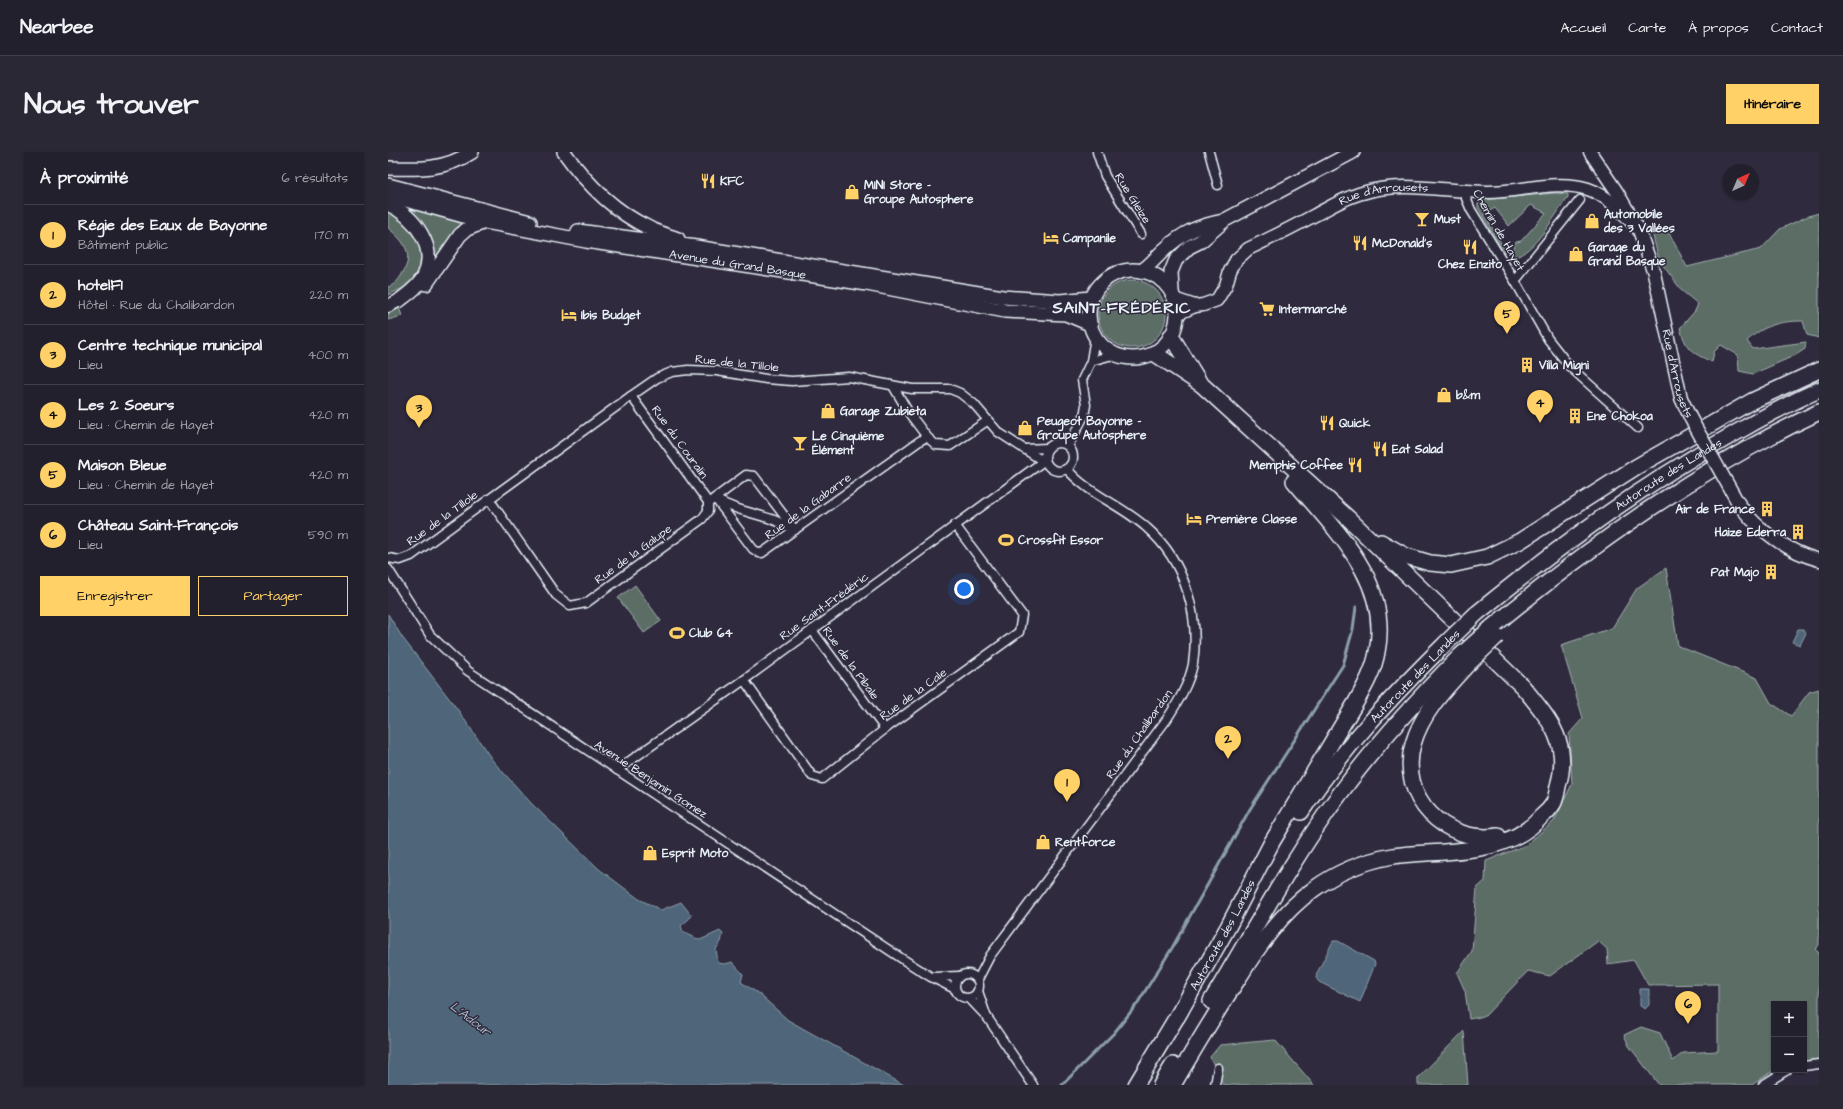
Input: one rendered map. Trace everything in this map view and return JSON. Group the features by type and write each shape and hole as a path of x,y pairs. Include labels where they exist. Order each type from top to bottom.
{"highway":[{"path":"1171,336 1202,385"},
{"path":"1154,353 1202,385 1260,440 1348,518 1523,687 1548,717 1563,750 1562,775 1553,804 1533,827 1512,840 1492,846 1424,852 1377,860 1344,872 1314,889 1287,912 1262,941 1224,1000 1173,1085"},
{"path":"1348,518 1394,550 1417,561 1451,565 1487,557 1520,541 1636,467 1732,412 1783,386 1819,370"},
{"name":"Autoroute des Landes","path":"1136,1085 1279,846 1324,780 1372,720 1446,643 1476,614 1556,550 1655,481 1762,418 1819,390"},
{"name":"Autoroute des Landes","path":"1161,1085 1280,884 1334,802 1395,724 1494,632 1526,599 1603,540 1656,504 1762,440 1819,412"},
{"path":"1176,1017 1228,926 1272,842 1356,702 1367,681 1377,652 1380,624 1378,611 1372,588 1358,560 1260,440"},
{"path":"1464,660 1435,702 1416,735 1411,753 1411,762 1413,783 1416,792 1421,802 1431,815 1444,826 1461,834 1488,838 1533,827"}],"main road":[{"path":"388,168 410,169 449,165 472,152"},
{"path":"564,152 575,168 592,186 626,215 649,228 696,247"},
{"path":"1173,295 1162,280 1151,273 1135,269 1121,270 1108,276 1098,286 1091,298 1089,311 1090,324 1095,337 1104,348 1116,354 1135,358 1154,353 1164,346 1176,326 1177,314 1173,295 1171,272 1176,260 1189,247 1201,241 1225,220 1353,152"},
{"name":"Avenue du Grand Basque","path":"388,185 525,221 591,233 696,247 1003,297 1060,301 1091,298"},
{"name":"Avenue du Grand Basque","path":"388,195 485,222 608,245 867,284 1005,311 1066,314 1090,324"},
{"path":"388,204 402,212 408,218 420,232 428,247 429,260 423,278 400,300"},
{"path":"1141,271 1151,265 1159,255 1182,236 1201,225 1225,220"},
{"path":"400,300 424,286 460,236 467,229 485,222"}],"street":[{"name":"Rue Gleize","path":"1097,152 1105,176 1141,234"},
{"path":"1209,152 1218,185"},
{"name":"Rue d'Arrousets","path":"1590,152 1614,197 1639,230 1656,280 1680,398 1737,502 1749,518 1770,534 1794,550 1819,560"},
{"name":"Rue d'Arrousets","path":"1177,314 1195,306 1217,300 1226,285 1230,271 1236,260 1248,249 1360,193 1378,188 1401,187 1490,192 1556,186 1574,186 1614,197"},
{"name":"Chemin de Hayet","path":"1463,191 1471,210 1515,281 1548,339 1570,367 1638,428"},
{"name":"Chemin de Hayet","path":"1515,281 1580,200"},
{"path":"1173,295 1195,306"},
{"path":"388,306 400,300"},
{"path":"1068,446 1084,416 1086,405 1082,380 1084,372 1091,361 1095,337"},
{"path":"1091,361 1116,354"},
{"name":"Rue de la Tillole","path":"388,558 400,560 411,556 631,396 657,378 672,372 688,370 717,371 766,380 792,381 849,377 912,389 950,389 974,404 998,432 1038,458 1045,460"},
{"path":"893,386 909,413 936,445 950,446 987,421"},
{"name":"Rue du Couralin","path":"631,396 711,500"},
{"name":"Rue de la Gabarre","path":"711,500 753,549 759,553 762,553 928,437"},
{"path":"1023,449 1048,448 1055,443 1064,444 1071,450 1073,458 1070,466 1066,469 1056,471 1047,465 1045,460 1048,448"},
{"name":"Rue Saint-Frédéric","path":"617,770 744,680 1045,460"},
{"name":"Rue du Chalibardon","path":"974,977 1179,702 1193,665 1194,621 1189,598 1173,557 1162,542 1147,527 1078,482 1066,469"},
{"path":"711,500 746,475 754,476 794,530"},
{"name":"Rue de la Galupe","path":"489,499 556,595 570,606 586,603 702,519 708,511 711,500"},
{"path":"711,500 781,522 794,530"},
{"name":"Rue de la Cale","path":"744,680 812,776 822,779 885,729 1019,632 1022,615 955,525"},
{"name":"Avenue Benjamin Gomez","path":"388,569 430,635 468,671 931,977 955,989"},
{"name":"Rue de la Pibale","path":"812,630 885,729"},
{"path":"931,977 959,976 966,973 974,977 979,983 978,991 987,1017"},
{"path":"959,976 955,983 955,989 958,994 969,998 987,1017 1033,1085"},
{"path":"969,998 978,991"},
{"path":"1807,1066 1819,1064"},
{"path":"1215,1085 1218,1068"},
{"path":"1763,1085 1782,1073"}],"green space":[{"path":"1555,193 1568,194 1568,197 1537,241 1521,254 1513,258 1511,251 1516,242 1521,241 1546,213 1531,205 1509,226 1495,208 1484,214 1505,250 1504,253 1478,208 1478,204 1482,200"},
{"path":"403,206 466,224 435,264"},
{"path":"388,209 416,238 421,247 423,266 419,275 413,282 388,295 388,287 394,284 406,267 408,254 403,243 388,228"},
{"path":"1819,213 1819,338 1807,335 1803,321 1780,323 1760,331 1747,341 1753,349 1806,342 1805,349 1796,355 1753,374 1739,371 1738,355 1721,345 1714,352 1712,362 1694,353 1685,342 1680,328 1695,311 1698,304 1682,291 1659,260 1652,232 1667,229 1687,267 1761,249 1780,229 1808,216"},
{"path":"1132,280 1145,283 1156,290 1163,301 1166,314 1163,327 1156,338 1145,345 1132,348 1119,345 1108,338 1101,327 1098,314 1101,301 1108,290 1119,283"},
{"path":"399,307 402,316 388,320 388,312"},
{"path":"1666,568 1678,646 1757,678 1771,703 1791,716 1809,692 1819,689 1819,945 1815,949 1819,953 1819,1059 1807,1061 1807,1001 1771,1001 1771,1072 1752,1085 1659,1085 1629,1046 1624,1035 1641,1027 1660,1033 1673,1061 1683,1053 1718,1051 1718,984 1648,985 1634,960 1608,964 1607,949 1598,941 1550,976 1528,971 1485,1016 1469,1019 1465,991 1457,973 1472,951 1477,888 1485,881 1486,861 1526,845 1554,821 1572,784 1569,734 1583,718 1561,645 1612,628 1637,588"},
{"path":"635,585 661,621 644,633 618,598"},
{"path":"1464,1031 1468,1085 1418,1085 1418,1078"},
{"path":"1275,1040 1314,1085 1223,1085 1210,1057 1220,1045"}],"water":[{"name":"L'Adour","path":"388,614 402,637 458,710 493,761 531,803 599,869 639,899 661,910 681,902 692,916 681,926 683,932 700,940 720,931 723,934 721,942 716,949 718,963 725,964 732,962 743,974 741,982 759,994 788,1020 904,1085 388,1085"},
{"path":"1798,629 1803,629 1806,633 1800,645 1792,642"},
{"path":"1333,941 1338,941 1374,961 1375,964 1360,1002 1319,982 1316,978"},
{"path":"1640,989 1649,989 1649,1005 1645,1009 1640,1006"}],"waterway":[{"path":"1062,1085 1114,1033 1137,1004 1172,948 1250,809 1343,665 1353,629 1356,607"}],"place":[{"name":"KFC","path":"708,181"},
{"name":"MINI Store - Groupe Autosphere","path":"852,192"},
{"name":"Must","path":"1422,219"},
{"name":"Automobile des 3 Vallées","path":"1592,221"},
{"name":"Campanile","path":"1051,238"},
{"name":"McDonald's","path":"1360,243"},
{"name":"Chez Enzito","path":"1470,247"},
{"name":"Garage du Grand Basque","path":"1576,254"},
{"name":"Intermarché","path":"1267,309"},
{"name":"Ibis Budget","path":"569,315"},
{"name":"Maison Bleue","path":"1507,334"},
{"name":"Villa Migni","path":"1527,365"},
{"name":"b&m","path":"1444,395"},
{"name":"Garage Zubieta","path":"828,411"},
{"name":"Ene Chokoa","path":"1575,416"},
{"name":"Quick","path":"1327,423"},
{"name":"Les 2 Soeurs","path":"1540,423"},
{"name":"Centre technique municipal","path":"419,428"},
{"name":"Peugeot Bayonne - Groupe Autosphere","path":"1025,428"},
{"name":"Le Cinquième Élément","path":"800,443"},
{"name":"Eat Salad","path":"1380,449"},
{"name":"Memphis Coffee","path":"1355,465"},
{"name":"Air de France","path":"1767,509"},
{"name":"Première Classe","path":"1194,519"},
{"name":"Haize Ederra","path":"1798,532"},
{"name":"Crossfit Essor","path":"1006,540"},
{"name":"Pat Majo","path":"1771,572"},
{"name":"Club 64","path":"677,633"},
{"name":"hotelF1","path":"1228,759"},
{"name":"Régie des Eaux de Bayonne","path":"1067,802"},
{"name":"Rentforce","path":"1043,842"},
{"name":"Esprit Moto","path":"650,853"},
{"name":"Château Saint-François","path":"1688,1024"}],"district":[{"name":"SAINT-FRÉDÉRIC","path":"1122,307"}]}
